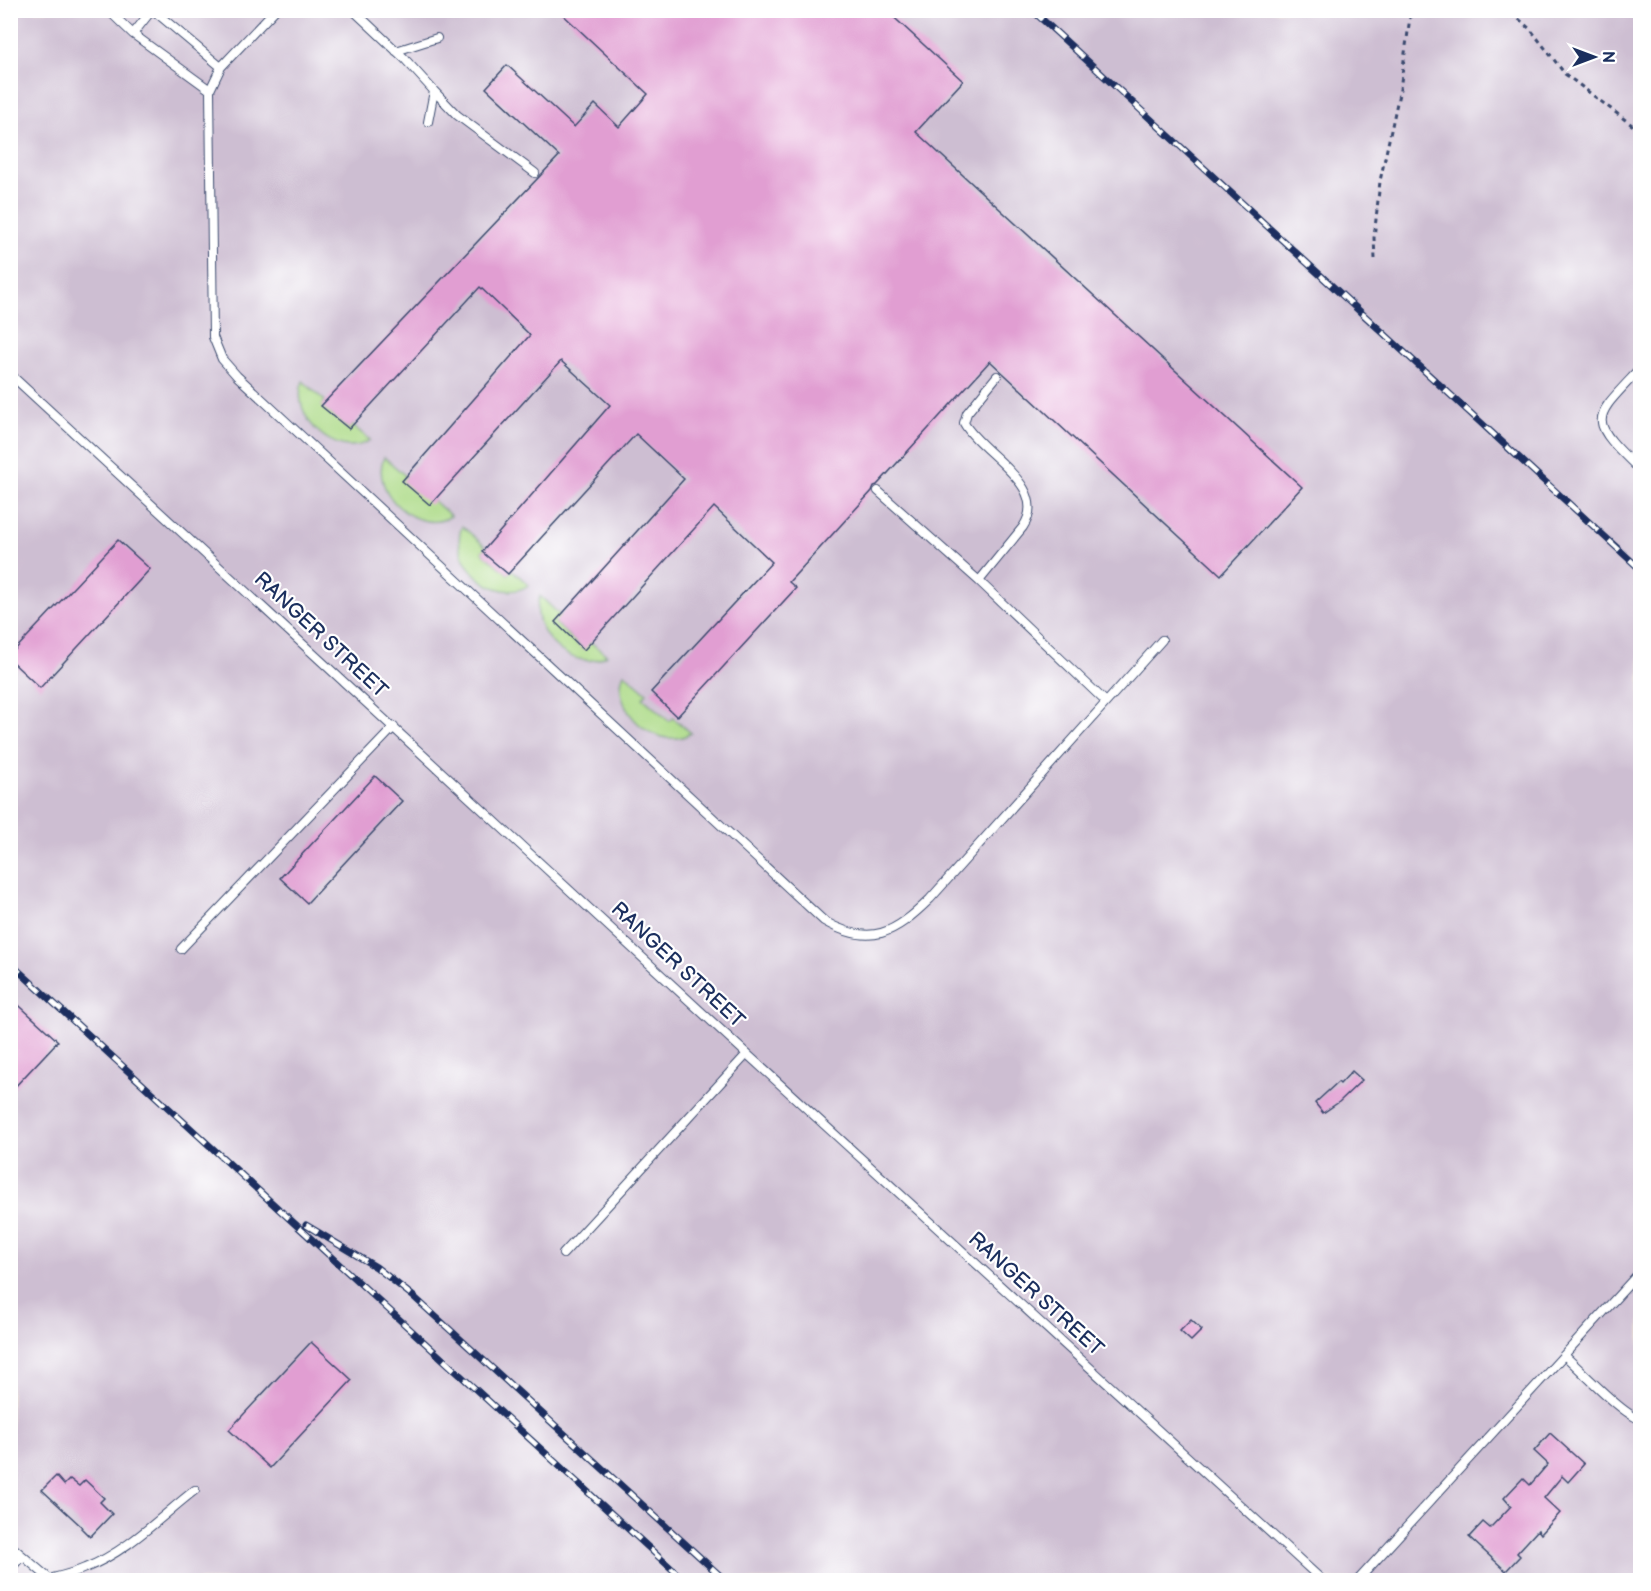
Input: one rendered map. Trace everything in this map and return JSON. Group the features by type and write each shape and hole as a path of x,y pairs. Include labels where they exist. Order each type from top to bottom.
{"lane":[{"path":"108,10 133,34 210,90"},
{"path":"133,34 153,10 221,67"},
{"path":"275,10 221,67 210,90 213,336 222,360 245,384 824,921 842,931 858,935 895,929 910,918 930,899 1162,640"},
{"path":"353,10 457,115 535,173"},
{"path":"396,51 437,38"},
{"path":"428,122 434,91"},
{"path":"1641,369 1604,408 1600,418 1608,436 1641,470"},
{"name":"RANGER STREET","path":"10,374 1322,1581"},
{"path":"979,581 1027,522 1030,507 1028,496 1013,474 977,440 964,423 967,413 997,376"},
{"path":"878,490 979,581 1106,702"},
{"path":"181,949 394,727"},
{"path":"563,1254 747,1054"},
{"path":"1358,1581 1641,1272"},
{"path":"1564,1355 1619,1405 1636,1418 1641,1419"},
{"path":"10,1545 50,1580 86,1568 110,1556 135,1539 195,1490"},
{"path":"10,1569 22,1556"}],"path":[{"path":"1375,259 1374,238 1380,181 1400,89 1411,10"},
{"path":"1503,10 1531,30 1564,74 1632,125 1641,135"}],"shaded area":[{"path":"11,11 1640,11 1640,1580 11,1580"}],"green space":[{"path":"303,381 325,401 322,406 349,429 352,425 370,440 357,446 344,445 331,441 319,432 309,421 303,408 300,395"},
{"path":"384,457 451,516 438,521 424,521 400,508 390,497 384,484 381,470"},
{"path":"462,526 486,547 482,552 508,574 512,570 529,585 516,590 502,590 478,577 468,566 461,553 459,539"},
{"path":"540,596 561,616 555,623 583,649 590,642 607,655 594,660 581,660 556,647 546,636 540,623 538,609"},
{"path":"624,673 647,693 643,698 669,721 673,718 691,733 678,738 664,737 639,724 629,713 623,700 621,686"}],"building":[{"path":"558,10 886,10 963,81 916,132 1302,487 1221,575 990,361 789,582 796,588 677,717 651,692 772,562 714,507 584,650 555,622 684,479 636,434 508,574 482,552 610,405 561,361 430,505 402,481 530,335 480,287 349,429 321,406 559,156 486,88 507,65 574,127 595,104 619,127 648,94"},
{"path":"118,540 150,569 40,688 10,660 10,655"},
{"path":"375,776 402,801 307,903 280,878"},
{"path":"10,997 58,1041 10,1092"},
{"path":"1352,1071 1362,1080 1339,1102 1323,1113 1315,1103 1338,1082 1340,1084"},
{"path":"1191,1320 1202,1330 1191,1341 1180,1331"},
{"path":"311,1342 352,1380 270,1468 229,1430"},
{"path":"1550,1433 1584,1464 1568,1482 1562,1476 1544,1498 1560,1513 1541,1534 1538,1530 1517,1553 1520,1556 1506,1571 1469,1537 1483,1522 1490,1528 1511,1506 1504,1498 1523,1478 1530,1485 1548,1464 1534,1451"},
{"path":"56,1476 64,1485 70,1479 79,1486 85,1480 104,1498 100,1502 112,1514 90,1537 42,1490"}],"railway":[{"path":"1032,10 1640,569"},
{"path":"10,963 684,1580"},
{"path":"306,1225 376,1267 414,1297 725,1580"}]}
